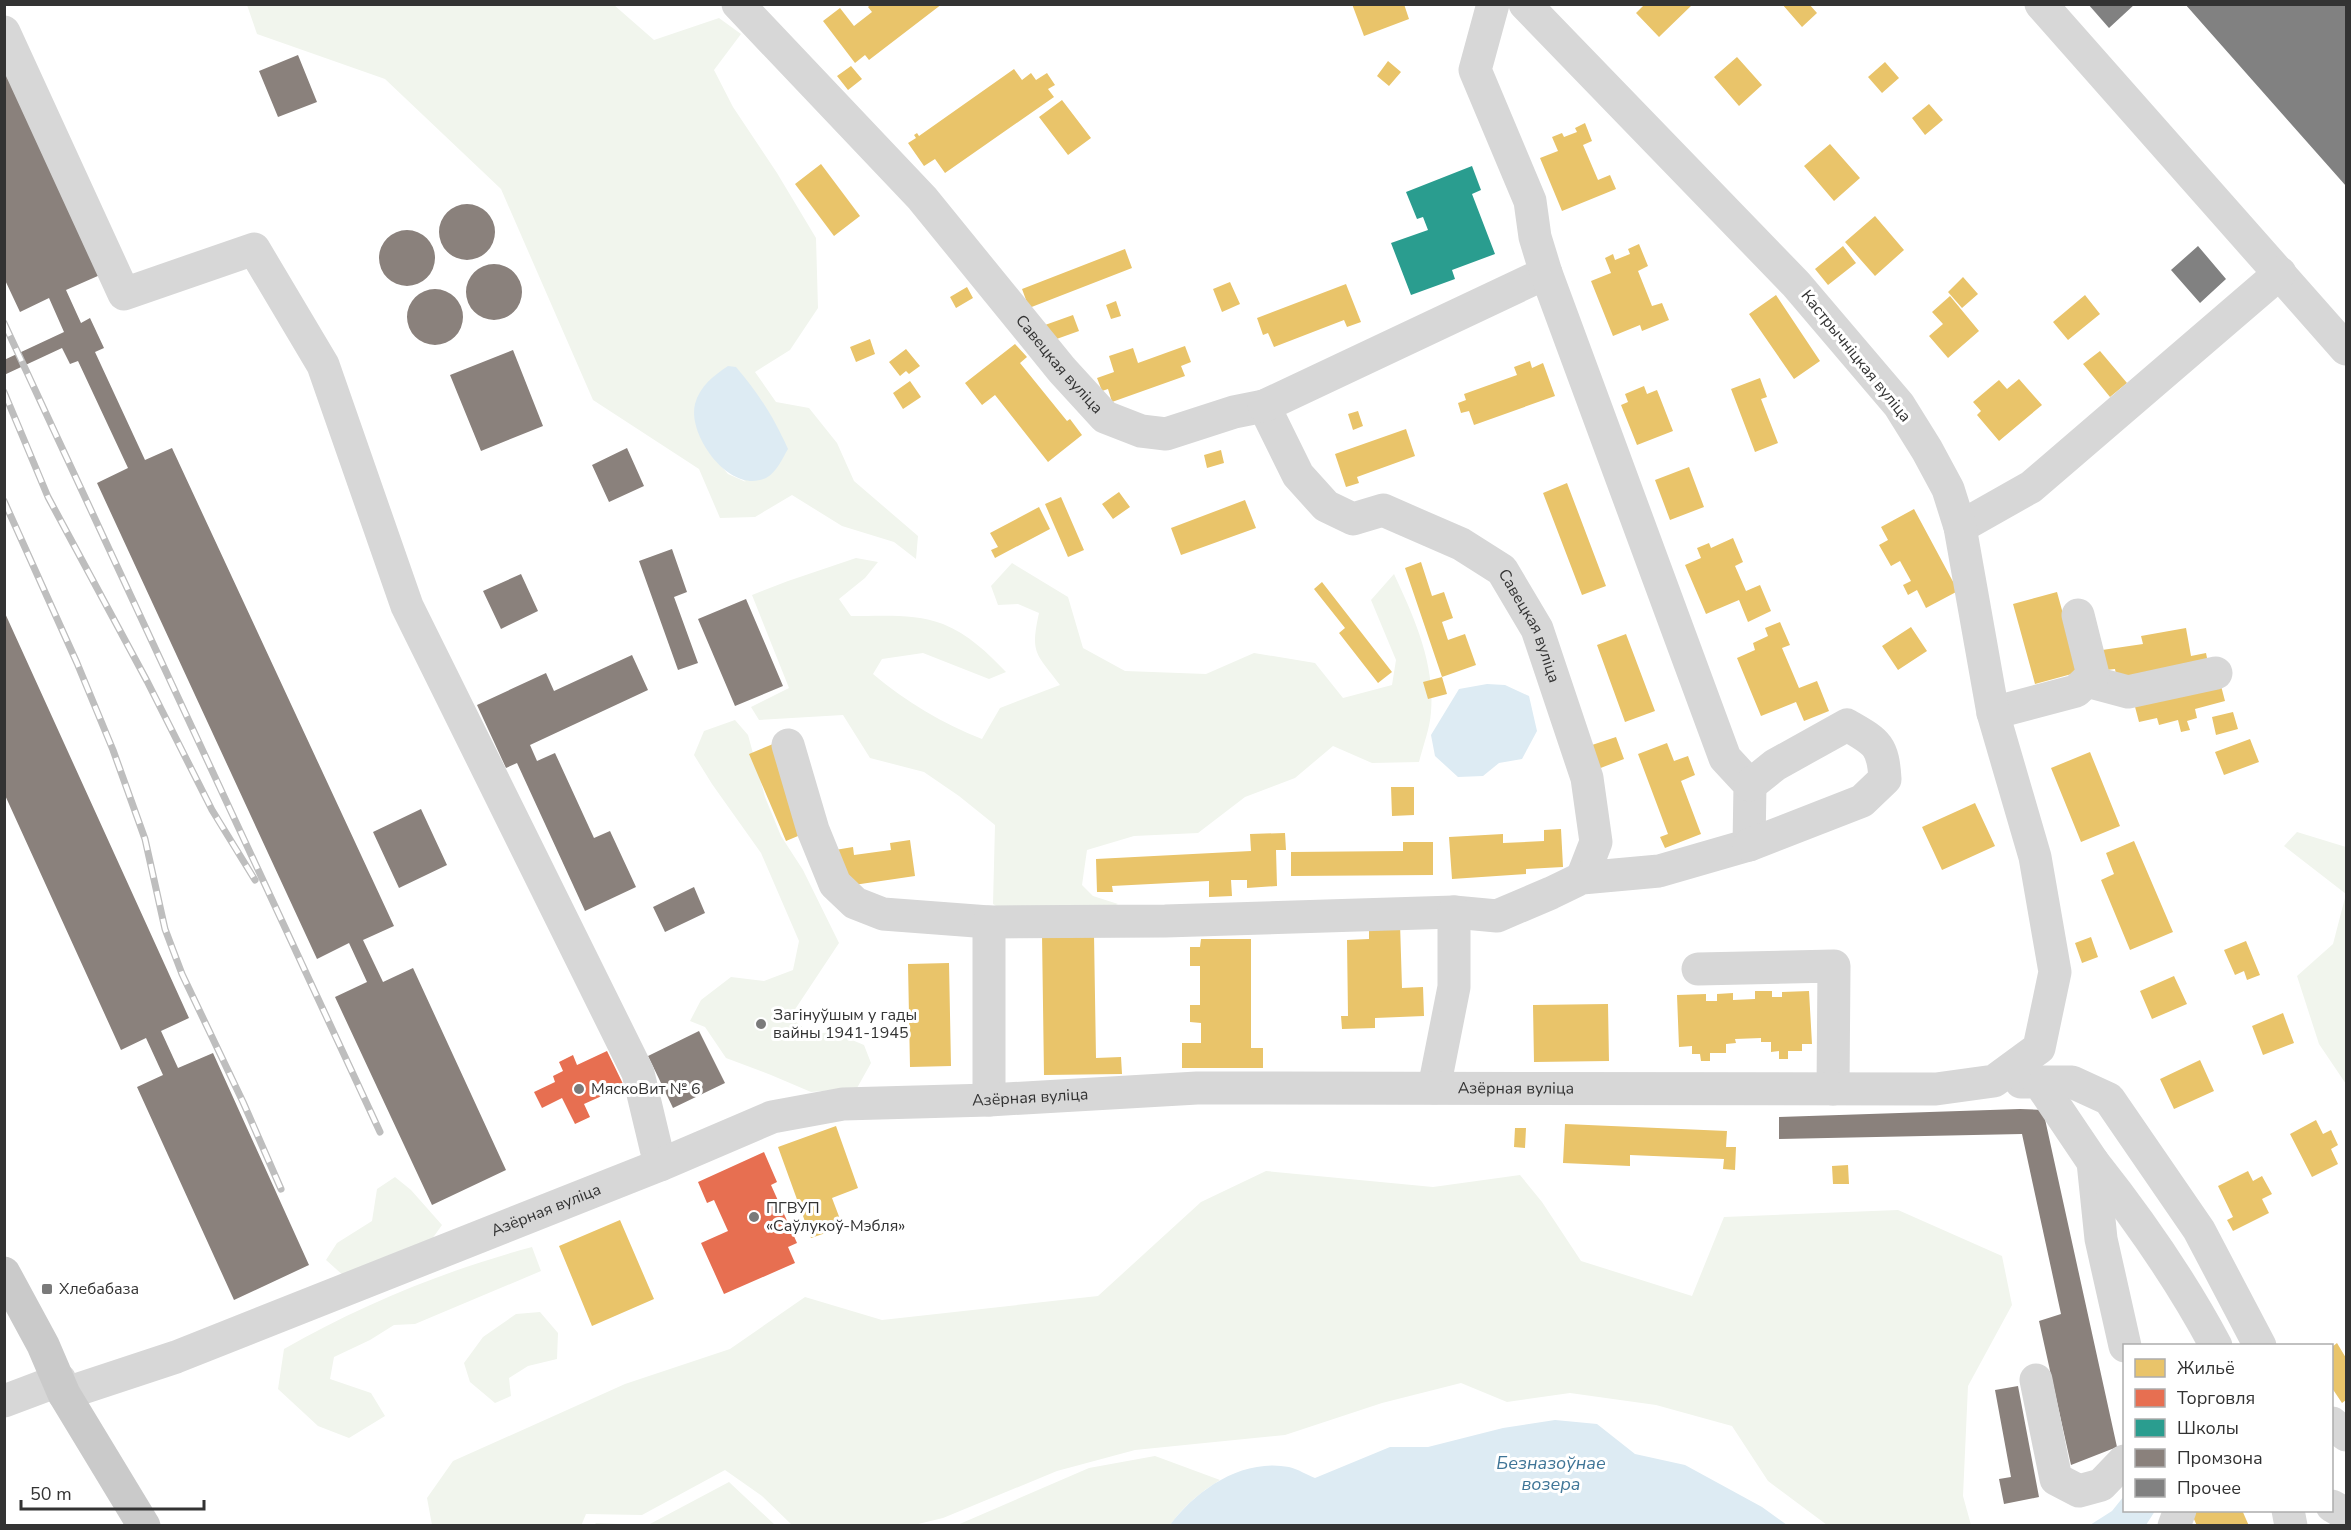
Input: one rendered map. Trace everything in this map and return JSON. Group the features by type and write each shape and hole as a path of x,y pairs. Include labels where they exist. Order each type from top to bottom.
{"main road":[{"path":"4,1273 43,1345 62,1387 144,1526"}],"street":[{"name":"Савецкая вуліца","path":"738,4 922,198 1062,370 1105,417 1142,431 1166,434 1234,412 1264,405 1298,475 1326,506 1353,519 1383,510 1461,544 1502,570 1537,629 1587,778 1596,842 1582,878"},
{"path":"1493,4 1475,69 1530,201 1535,237 1546,273 1725,758 1750,786 1749,845"},
{"name":"Кастрычніцкая вуліца","path":"1525,4 1796,284 1899,405 1928,450 1948,489 1960,527 1993,713 2035,857 2055,972 2039,1048"},
{"path":"2041,4 2346,349"},
{"path":"4,32 124,294 254,249 323,365 407,606 638,1073 660,1164"},
{"path":"1264,405 1546,273"},
{"path":"1960,527 2031,487 2280,273"},
{"path":"1993,713 2076,691 2093,675 2078,615"},
{"path":"2087,681 2128,692 2216,673"},
{"path":"788,744 813,831 835,884 855,903 883,914 989,922 1165,921 1454,912 1497,916 1582,878 1659,871 1749,845 1862,801 1885,779 1884,757 1872,740 1847,725 1776,765 1750,786"},
{"path":"1434,1088 1454,987 1454,912"},
{"path":"989,922 989,1100"},
{"path":"1698,969 1834,966 1833,1089"},
{"name":"Азёрная вуліца","path":"4,1401 176,1358 772,1117 843,1104 989,1100 1197,1088 1936,1089 1994,1081 2039,1048"},
{"path":"1994,1081 2072,1082 2109,1099 2199,1230 2259,1344"},
{"path":"2039,1082 2093,1162 2132,1210 2193,1302 2215,1344"},
{"path":"2093,1162 2101,1239 2125,1344"},
{"path":"2036,1380 2056,1479 2079,1491 2101,1485 2123,1462"},
{"path":"2333,1425 2346,1435"}],"shaded area":[{"path":"247,5 614,5 654,40 719,18 741,34 714,70 733,107 777,173 816,238 818,308 790,350 755,372 776,402 809,408 837,443 854,481 918,536 916,559 894,542 842,526 792,495 755,517 720,518 699,469 593,400 501,189 385,79 257,34","holes":["706,448 746,482 728,474"]},
{"path":"856,558 878,562 865,578 839,599 851,616 909,617 932,620 961,633 1006,672 989,679 923,653 882,659 873,674 925,711 982,739 1000,708 1060,685 1037,652 1035,637 1039,613 1018,604 998,605 991,586 1012,563 1068,597 1083,648 1125,671 1206,674 1254,653 1315,663 1343,698 1392,685 1396,660 1371,600 1394,574 1422,641 1430,676 1430,718 1419,762 1372,763 1333,746 1295,778 1245,797 1198,833 1134,836 1087,850 1082,885 1093,896 1118,904 1086,918 1009,914 993,904 995,825 959,796 924,772 870,758 843,715 759,720 751,707 789,688 752,595"},
{"path":"735,720 748,735 765,797 781,836 803,870 839,943 790,1017 811,1034 833,1032 864,1045 871,1063 857,1088 811,1092 726,1058 705,1027 690,1021 701,1000 731,977 764,981 793,970 799,941 761,853 694,755 704,731"},
{"path":"2297,832 2346,847 2346,894 2284,846"},
{"path":"2346,894 2346,1084 2319,1044 2297,976 2333,944"},
{"path":"1266,1171 1433,1187 1520,1175 1542,1202 1581,1261 1692,1296 1724,1217 1898,1210 2002,1256 2012,1305 1968,1386 1963,1496 1971,1525 1827,1525 1768,1481 1732,1426 1656,1405 1570,1393 1507,1402 1461,1383 1382,1403 1285,1435 1135,1450 1057,1471 943,1518 914,1525 792,1525 762,1496 725,1470 642,1515 586,1514 581,1526 432,1525 427,1498 453,1461 625,1384 730,1349 805,1297 882,1320 1098,1296 1201,1202"},
{"path":"395,1177 411,1190 442,1225 432,1239 345,1277 326,1260 337,1243 372,1221 377,1189"},
{"path":"532,1247 541,1271 415,1324 394,1325 370,1340 334,1357 330,1379 371,1393 385,1416 349,1438 318,1426 278,1389 284,1349 343,1318 405,1290 468,1266"},
{"path":"540,1312 558,1333 557,1359 528,1366 509,1378 511,1396 495,1403 470,1382 464,1363 483,1337 516,1314"},
{"path":"1155,1456 1220,1480 1192,1500 1170,1525 955,1526 1089,1468"},
{"path":"729,1482 775,1525 648,1525"},
{"path":"596,1523 648,1525 594,1525"}],"water":[{"path":"728,366 736,367 752,387 771,416 788,449 776,469 766,478 752,481 739,478 726,470 704,446 698,431 694,417 697,398 708,382"},
{"path":"1487,684 1505,685 1529,696 1537,731 1522,759 1499,763 1483,776 1458,777 1435,756 1431,735 1459,689"},
{"name":"Безназоўнае возера","path":"1555,1420 1597,1424 1635,1454 1685,1465 1762,1507 1787,1525 1170,1525 1193,1500 1207,1489 1238,1472 1254,1467 1271,1465 1289,1467 1315,1478 1390,1447 1428,1447 1503,1428"},
{"path":"2123,1497 2123,1512 2154,1512 2146,1525 2090,1525 2112,1511"}],"building: Жильё":[{"path":"871,4 942,4 869,60 865,55 855,63 823,21 840,8 854,26 872,12 868,7"},
{"path":"1352,4 1404,4 1409,19 1364,36"},
{"path":"1645,4 1693,4 1659,37 1636,13"},
{"path":"1782,4 1809,4 1817,13 1802,27"},
{"path":"1737,57 1762,85 1739,106 1714,77"},
{"path":"1388,61 1401,72 1389,86 1377,76"},
{"path":"1885,62 1899,78 1882,93 1868,77"},
{"path":"851,66 862,79 848,90 837,76"},
{"path":"1014,69 1022,80 1031,73 1036,80 1047,73 1055,85 1048,89 1054,97 945,173 935,159 924,166 908,143 916,138 914,135 917,133 919,136"},
{"path":"1062,100 1091,138 1068,155 1039,117"},
{"path":"1929,104 1943,120 1925,135 1912,118"},
{"path":"1585,123 1592,141 1583,145 1598,180 1610,175 1616,189 1562,211 1540,158 1558,151 1552,137 1562,133 1564,137 1577,132 1575,128"},
{"path":"1830,144 1860,178 1834,201 1804,166"},
{"path":"821,164 860,216 834,236 795,184"},
{"path":"1875,216 1904,250 1875,276 1845,242"},
{"path":"1639,244 1648,266 1638,271 1652,306 1662,303 1669,320 1642,331 1640,325 1613,336 1591,281 1611,273 1605,258 1613,254 1615,260 1630,254 1628,249"},
{"path":"1843,246 1856,263 1828,285 1815,269"},
{"path":"1125,249 1132,268 1029,308 1022,289"},
{"path":"1963,277 1978,294 1962,308 1948,292"},
{"path":"1230,282 1240,304 1222,312 1213,289"},
{"path":"1346,284 1361,322 1347,327 1344,320 1274,347 1268,333 1263,335 1257,318"},
{"path":"967,287 973,298 956,308 950,297"},
{"path":"1776,295 1820,361 1794,379 1749,314"},
{"path":"2085,295 2100,314 2068,340 2053,322"},
{"path":"1950,296 1979,331 1948,358 1929,336 1943,324 1932,312"},
{"path":"1116,301 1121,316 1111,319 1106,305"},
{"path":"1073,315 1079,331 1051,341 1045,325"},
{"path":"870,339 875,354 856,362 850,347"},
{"path":"1015,344 1027,357 1020,363 1067,421 1070,419 1082,435 1048,462 995,395 982,405 965,383"},
{"path":"1185,346 1191,362 1181,366 1185,376 1112,402 1108,389 1102,391 1097,378 1114,372 1109,356 1133,348 1138,363"},
{"path":"906,349 920,366 909,374 906,371 900,376 889,362"},
{"path":"2100,351 2127,383 2110,397 2083,364"},
{"path":"1530,361 1532,368 1543,363 1555,396 1474,425 1469,411 1461,413 1458,403 1466,400 1464,394 1517,375 1514,367"},
{"path":"1760,378 1767,397 1761,399 1778,443 1755,452 1731,389"},
{"path":"2019,379 2042,405 1999,441 1977,415 1981,411 1973,402 1999,380 2007,389"},
{"path":"910,381 921,397 903,409 893,393"},
{"path":"1644,386 1647,394 1657,390 1673,431 1637,445 1621,405 1628,402 1625,394"},
{"path":"1358,411 1363,426 1353,430 1348,414"},
{"path":"1406,429 1415,456 1357,477 1359,483 1346,487 1335,454"},
{"path":"1221,450 1224,463 1207,468 1204,455"},
{"path":"1689,467 1704,507 1670,520 1655,480"},
{"path":"1567,483 1606,586 1582,595 1543,493"},
{"path":"1119,492 1130,507 1113,519 1102,504"},
{"path":"1061,497 1084,550 1068,557 1045,504"},
{"path":"1245,500 1256,528 1181,555 1171,528"},
{"path":"1039,507 1050,529 995,558 991,550 998,547 990,533"},
{"path":"1914,509 1958,591 1926,608 1917,590 1908,595 1903,585 1911,581 1900,561 1891,566 1879,545 1888,540 1881,527"},
{"path":"1733,538 1743,562 1735,566 1746,591 1760,585 1771,611 1748,622 1739,600 1706,614 1685,565 1701,558 1697,548 1709,543 1711,548"},
{"path":"1421,562 1432,596 1444,592 1453,618 1442,622 1448,640 1465,634 1476,665 1442,677 1405,568"},
{"path":"1322,582 1392,672 1378,683 1339,633 1345,628 1314,589"},
{"path":"2057,592 2079,672 2035,684 2013,604"},
{"path":"1780,622 1790,645 1782,648 1799,688 1817,681 1829,711 1804,721 1796,702 1761,716 1737,658 1755,650 1753,643 1768,636 1765,628"},
{"path":"1911,627 1927,651 1898,670 1882,646"},
{"path":"2186,628 2191,656 2206,653 2209,668 2118,684 2115,669 2106,670 2102,650 2143,644 2141,636"},
{"path":"1626,634 1655,711 1625,722 1597,645"},
{"path":"1442,677 1447,694 1428,699 1423,682"},
{"path":"2220,682 2225,701 2195,709 2197,718 2187,721 2190,730 2181,732 2178,720 2159,725 2157,718 2139,722 2134,703"},
{"path":"2233,712 2238,729 2216,735 2212,717"},
{"path":"1616,737 1624,759 1598,769 1589,746"},
{"path":"2250,739 2259,762 2224,775 2215,752"},
{"path":"1667,743 1674,761 1688,756 1695,775 1681,781 1701,834 1665,848 1660,837 1668,834 1638,754"},
{"path":"773,744 810,831 786,841 749,754"},
{"path":"2090,752 2120,826 2081,842 2051,768"},
{"path":"1391,787 1414,787 1414,815 1392,816"},
{"path":"1975,803 1995,846 1942,870 1922,827"},
{"path":"1561,829 1563,867 1526,869 1526,874 1452,879 1449,837 1503,834 1503,843 1544,841 1544,830"},
{"path":"1285,833 1286,850 1276,850 1277,886 1247,888 1247,880 1231,880 1232,896 1209,897 1209,881 1112,886 1113,892 1097,892 1096,859 1251,851 1250,834"},
{"path":"910,840 915,876 847,886 835,850 853,847 854,855 891,850 890,843"},
{"path":"2134,841 2173,932 2130,950 2101,880 2114,874 2106,853"},
{"path":"1403,842 1433,842 1433,875 1291,876 1291,852 1403,851"},
{"path":"1400,923 1402,988 1423,987 1424,1016 1375,1018 1375,1028 1342,1029 1341,1016 1348,1016 1347,940 1369,939 1369,924"},
{"path":"1042,934 1094,934 1096,1058 1121,1057 1122,1074 1044,1075"},
{"path":"2091,937 2098,957 2082,963 2075,943"},
{"path":"1201,939 1251,939 1251,1048 1263,1048 1263,1068 1182,1068 1182,1043 1201,1043 1201,1023 1190,1022 1190,1005 1200,1005 1200,966 1190,966 1190,947 1200,947"},
{"path":"2246,941 2260,975 2247,980 2244,971 2235,975 2224,950"},
{"path":"949,963 951,1066 910,1067 908,964"},
{"path":"2174,976 2187,1004 2152,1019 2140,991"},
{"path":"1755,991 1772,991 1772,997 1782,997 1782,992 1809,991 1812,1044 1802,1044 1802,1051 1788,1051 1788,1059 1779,1059 1779,1051 1771,1052 1771,1042 1761,1042 1761,1038 1735,1039 1736,1043 1726,1044 1726,1053 1710,1053 1710,1061 1701,1061 1700,1054 1692,1054 1692,1046 1679,1047 1677,995 1706,994 1706,1001 1717,1001 1717,994 1733,993 1733,1000 1755,999"},
{"path":"1608,1004 1609,1061 1534,1062 1533,1005"},
{"path":"2283,1013 2294,1043 2263,1055 2252,1026"},
{"path":"2200,1060 2214,1091 2174,1109 2160,1079"},
{"path":"2316,1120 2323,1134 2331,1130 2338,1145 2331,1149 2338,1164 2312,1177 2290,1134"},
{"path":"1565,1124 1727,1131 1726,1147 1736,1147 1735,1170 1723,1169 1724,1159 1630,1155 1630,1166 1563,1163"},
{"path":"836,1126 858,1188 832,1198 843,1227 811,1238 778,1147"},
{"path":"1515,1128 1526,1128 1525,1148 1514,1147"},
{"path":"1848,1165 1849,1184 1833,1184 1832,1166"},
{"path":"2248,1171 2253,1181 2262,1176 2272,1194 2262,1199 2269,1213 2233,1231 2227,1220 2233,1217 2218,1186"},
{"path":"620,1220 654,1299 592,1326 559,1246"},
{"path":"2337,1343 2346,1358 2346,1400 2342,1403 2333,1390 2333,1346"},
{"path":"2191,1512 2243,1512 2249,1526 2197,1526"}],"building: Торговля":[{"name":"МяскоВит № 6","path":"607,1051 624,1086 584,1104 590,1117 575,1124 562,1098 542,1108 534,1092 555,1082 553,1076 563,1071 559,1062 573,1055 577,1065"},
{"name":"ПГВУП «Саўлукоў-Мэбля»","path":"764,1152 777,1182 771,1185 797,1243 788,1247 795,1263 724,1294 701,1243 728,1231 714,1200 707,1203 698,1182"}],"building: Школы":[{"path":"1472,166 1481,190 1472,194 1495,254 1452,270 1455,279 1411,295 1391,243 1428,230 1423,217 1417,219 1406,192"}],"building: Промзона":[{"path":"298,55 317,102 278,117 259,71"},
{"path":"4,70 100,275 66,290 81,323 90,318 104,348 95,352 145,460 172,448 394,926 363,940 383,982 413,968 506,1170 432,1205 335,997 367,982 349,943 317,959 97,483 128,468 78,361 70,364 62,348 4,375 4,360 64,332 49,298 20,312 4,278"},
{"path":"467,204 478,206 487,212 493,221 495,232 493,243 487,252 478,258 467,260 456,258 447,252 441,243 439,232 441,221 447,212 456,206"},
{"path":"407,230 418,232 427,238 433,247 435,258 433,269 427,278 418,284 407,286 396,284 387,278 381,269 379,258 381,247 387,238 396,232"},
{"path":"494,264 505,266 514,272 520,281 522,292 520,303 514,312 505,318 494,320 483,318 474,312 468,303 466,292 468,281 474,272 483,266"},
{"path":"435,289 446,291 455,297 461,306 463,317 461,328 455,337 446,343 435,345 424,343 415,337 409,328 407,317 409,306 415,297 424,291"},
{"path":"513,350 543,426 481,451 450,375"},
{"path":"627,448 644,486 609,502 592,465"},
{"path":"672,549 687,592 674,597 698,663 678,670 639,561"},
{"path":"521,574 538,611 501,629 483,591"},
{"path":"746,599 783,686 735,706 698,619"},
{"path":"4,611 189,1018 161,1031 178,1068 213,1053 309,1265 234,1300 137,1087 163,1075 146,1038 121,1050 4,793"},
{"path":"632,655 648,690 530,745 537,761 555,753 594,838 610,831 636,887 585,911 517,763 506,768 477,705 546,673 554,691"},
{"path":"421,809 447,865 399,888 373,832"},
{"path":"694,887 705,913 665,932 653,907"},
{"path":"699,1031 725,1083 673,1108 648,1056"},
{"path":"2043,1110 2117,1447 2071,1465 2039,1321 2061,1314 2022,1134 1779,1139 1779,1117"},
{"path":"2018,1386 2039,1497 2004,1504 1999,1479 2011,1477 1995,1390"}],"building: Прочее":[{"path":"2088,4 2135,4 2109,28"},
{"path":"2185,4 2346,4 2346,186"},
{"path":"2198,246 2226,279 2200,303 2171,270"}],"railway":[{"path":"4,323 380,1132"},
{"path":"4,392 48,497 147,681 212,810 255,880"},
{"path":"4,501 77,663 113,750 145,839 165,929 182,974 243,1102 281,1189"}],"place":[{"name":"Загінуўшым у гады вайны 1941-1945","path":"761,1024"},
{"name":"МяскоВит № 6","path":"579,1089"},
{"name":"ПГВУП «Саўлукоў-Мэбля»","path":"754,1217"},
{"name":"Хлебабаза","path":"47,1289"}]}
